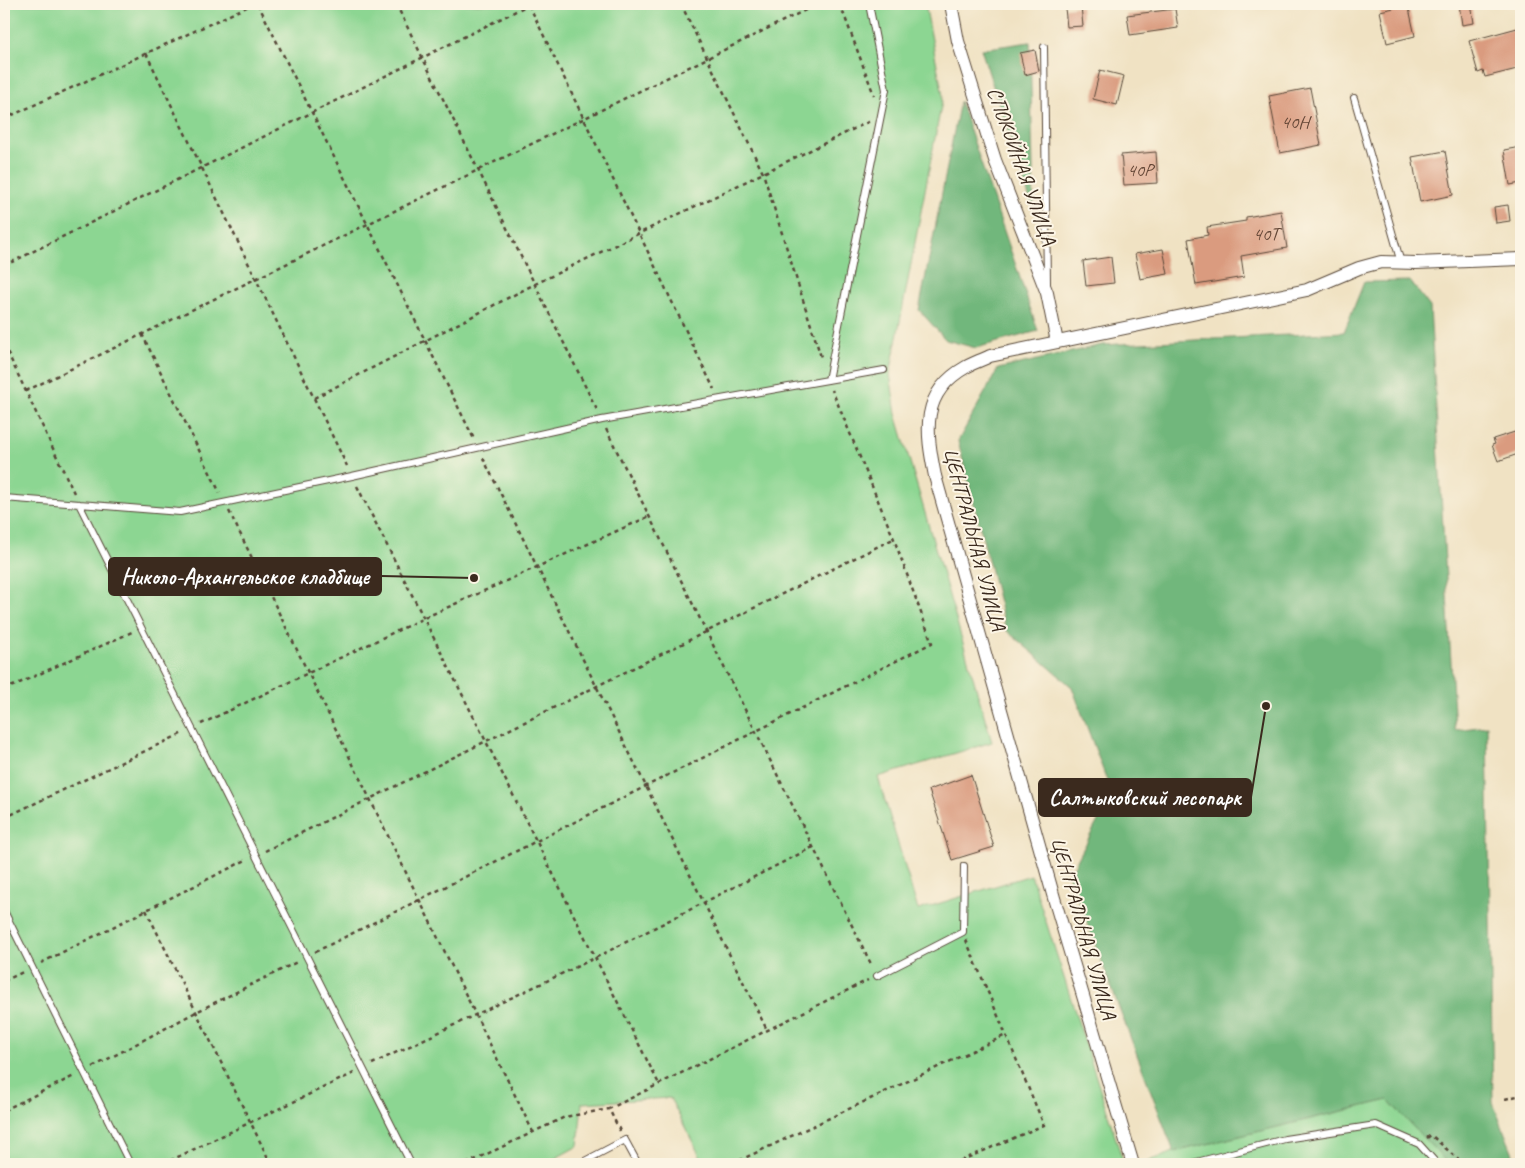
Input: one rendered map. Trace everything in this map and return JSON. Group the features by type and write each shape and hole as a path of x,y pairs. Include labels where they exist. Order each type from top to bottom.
{"street":[{"name":"СПОКОЙНАЯ УЛИЦА","path":"951,4 958,41 995,160 1047,293 1057,342"},
{"name":"ЦЕНТРАЛЬНАЯ УЛИЦА","path":"1130,1164 1132,1161 1054,898 935,476 929,444 929,417 935,396 946,381 965,367 990,356 1307,290 1359,268 1381,262 1401,263 1521,258"}],"lane":[{"path":"828,380 886,90 869,4"},
{"path":"1044,47 1047,293"},
{"path":"1354,98 1401,263"},
{"path":"4,498 180,512 602,420 884,370"},
{"path":"79,504 411,1164"},
{"path":"877,976 963,932 964,866"},
{"path":"4,911 130,1164"},
{"path":"1189,1164 1285,1139 1376,1125 1419,1144 1437,1164"},
{"path":"579,1164 625,1140 638,1164"}],"path":[{"path":"4,120 253,4"},
{"path":"258,4 767,1030"},
{"path":"396,4 877,976 609,1109 565,1116 466,1164"},
{"path":"4,266 529,4 719,400"},
{"path":"4,1110 84,1072 306,956 932,643 894,538 828,380 763,173 681,4"},
{"path":"26,392 818,4"},
{"path":"314,398 535,284 882,116 840,4"},
{"path":"146,54 352,476 659,1084"},
{"path":"142,334 533,1132"},
{"path":"4,345 79,504"},
{"path":"4,818 424,618 650,516"},
{"path":"4,981 894,538"},
{"path":"4,690 141,627"},
{"path":"163,1164 595,958 813,847"},
{"path":"146,910 272,1164"},
{"path":"953,1164 1044,1125 963,932"},
{"path":"732,1164 1006,1035"},
{"path":"1505,1099 1521,1095"},
{"path":"609,1109 625,1140"},
{"path":"1419,1144 1432,1135 1463,1164"}],"green space":[{"path":"4,4 925,4 943,96 890,374 896,414 992,742 878,777 918,910 1031,875 1124,1164 704,1164 670,1098 582,1103 578,1146 545,1164 4,1164"},
{"path":"1030,42 1034,212 981,49"},
{"path":"960,101 1038,331 976,348 946,340 919,310"},
{"path":"1410,281 1430,307 1455,730 1487,726 1493,1103 1517,1164 1448,1164 1388,1100 1174,1152 1069,876 1112,794 1072,687 1006,630 958,441 998,369 1102,345 1344,332 1364,282"},
{"path":"1388,1100 1449,1164 1139,1164 1174,1152"}],"building":[{"path":"1393,4 1408,4 1415,36 1387,43 1380,11 1394,8"},
{"path":"1459,4 1471,4 1474,23 1462,25"},
{"path":"1081,6 1083,26 1067,27 1065,8"},
{"path":"1175,9 1178,28 1130,35 1127,15"},
{"path":"1521,27 1521,68 1485,77 1483,71 1478,73 1469,41"},
{"path":"1035,50 1039,71 1025,75 1020,53"},
{"path":"1100,70 1124,76 1117,105 1093,99"},
{"path":"1310,88 1321,145 1280,153 1269,96"},
{"path":"1521,147 1521,183 1510,185 1504,150"},
{"path":"1445,151 1453,195 1420,202 1412,157"},
{"path":"1156,152 1158,183 1124,185 1121,155"},
{"path":"1508,205 1510,221 1496,223 1494,207"},
{"path":"1281,211 1287,248 1241,256 1244,277 1196,285 1188,239 1208,235 1207,227 1246,221 1246,217"},
{"path":"1163,249 1168,274 1140,279 1135,254"},
{"path":"1111,257 1114,283 1086,286 1083,261"},
{"path":"1521,430 1521,453 1498,461 1492,445 1495,444 1493,439"},
{"path":"971,775 994,847 952,860 929,790"}],"place":[{"name":"Николо-Архангельское кладбище","path":"474,578"},
{"name":"Салтыковский лесопарк","path":"1266,706"}]}
